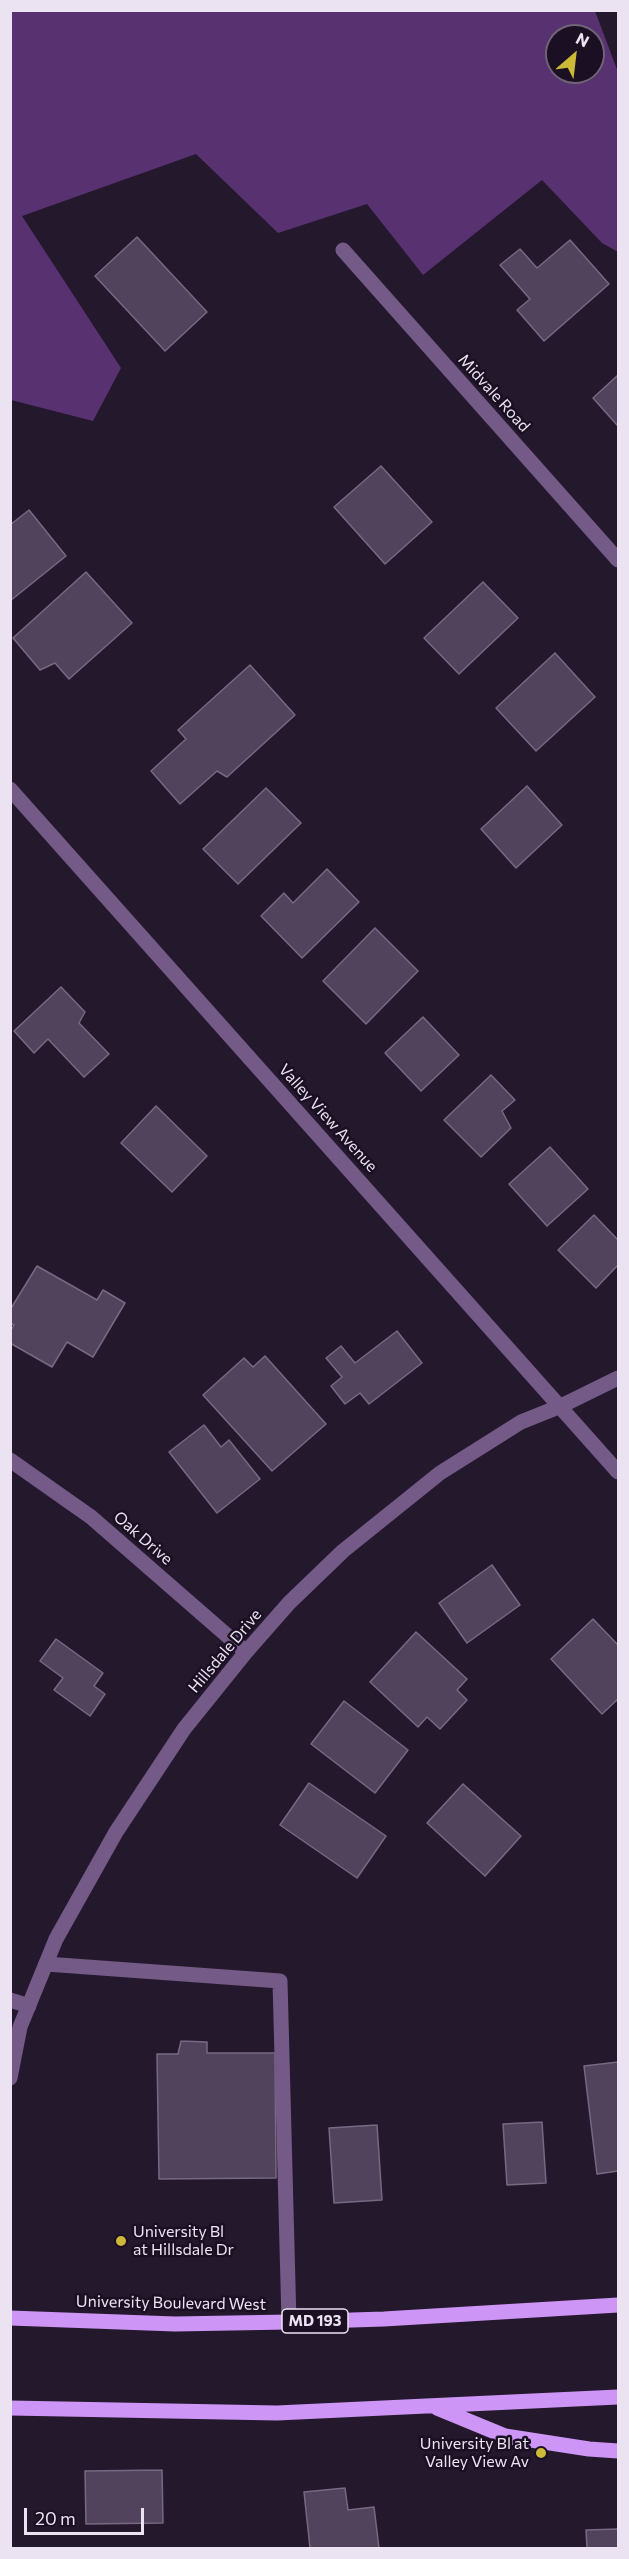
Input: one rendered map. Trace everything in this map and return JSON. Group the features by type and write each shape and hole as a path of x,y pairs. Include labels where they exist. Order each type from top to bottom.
{"main road":[{"name":"University Boulevard West","path":"10,2318 175,2324 289,2322 384,2319 618,2305"},
{"path":"10,2408 277,2413 618,2397"},
{"path":"431,2406 505,2436 589,2449 618,2451"}],"street":[{"name":"Midvale Road","path":"343,250 618,560"},
{"name":"Valley View Avenue","path":"10,789 618,1472"},
{"name":"Hillsdale Drive","path":"10,2078 20,2028 56,1939 116,1832 184,1729 246,1652 289,1603 342,1551 440,1473 521,1422 561,1406 618,1378"},
{"name":"Oak Drive","path":"10,1460 91,1517 246,1652"},
{"path":"46,1964 280,1981 289,2322"},
{"path":"10,2000 29,2006"}],"shaded area":[{"path":"10,11 595,11 600,24 545,24 545,84 605,84 605,38 618,72 618,252 602,243 542,180 423,275 367,204 278,233 196,154 22,216 121,368 93,421 11,400"}],"building":[{"path":"137,237 207,312 165,351 95,276"},
{"path":"570,240 609,284 544,341 517,310 530,299 500,265 520,249 537,268"},
{"path":"618,375 618,424 617,425 593,398"},
{"path":"381,466 432,522 385,564 334,507"},
{"path":"29,510 66,556 10,601 10,525"},
{"path":"86,572 132,623 69,679 55,663 40,670 13,638"},
{"path":"483,582 518,618 459,674 424,638"},
{"path":"555,653 595,697 536,751 496,708"},
{"path":"250,665 295,715 227,777 217,771 180,804 151,771 186,739 178,730"},
{"path":"527,786 562,825 516,868 481,829"},
{"path":"266,788 301,823 238,884 203,849"},
{"path":"327,869 359,902 302,958 261,916 284,893 293,903"},
{"path":"375,928 418,971 366,1024 323,981"},
{"path":"61,987 85,1012 79,1023 109,1054 84,1077 48,1039 34,1053 14,1031"},
{"path":"423,1017 459,1055 421,1091 385,1053"},
{"path":"491,1075 515,1100 502,1111 511,1128 481,1157 444,1120"},
{"path":"156,1106 207,1156 172,1192 121,1143"},
{"path":"550,1147 588,1189 547,1226 509,1184"},
{"path":"594,1215 618,1240 618,1265 596,1288 558,1250"},
{"path":"37,1266 97,1300 103,1290 125,1303 93,1357 67,1342 52,1367 10,1343 10,1332 14,1325 10,1323 10,1310"},
{"path":"397,1331 422,1363 369,1404 360,1393 345,1404 331,1386 342,1377 326,1358 341,1346 355,1363"},
{"path":"265,1356 326,1424 272,1471 203,1395 244,1358 253,1367"},
{"path":"204,1425 221,1447 229,1440 260,1479 217,1513 169,1452"},
{"path":"492,1565 520,1605 467,1643 439,1603"},
{"path":"593,1619 618,1645 618,1699 602,1714 551,1659"},
{"path":"416,1632 467,1679 457,1690 467,1700 440,1729 427,1717 418,1727 370,1682"},
{"path":"56,1639 103,1673 94,1686 105,1694 90,1716 54,1690 63,1678 40,1661"},
{"path":"344,1701 408,1750 375,1793 311,1744"},
{"path":"309,1783 386,1836 357,1878 280,1825"},
{"path":"463,1784 521,1836 485,1876 427,1823"},
{"path":"181,2041 207,2042 207,2053 275,2053 276,2178 159,2179 157,2054 178,2054"},
{"path":"618,2062 618,2171 597,2174 584,2066"},
{"path":"542,2122 546,2183 507,2185 503,2124"},
{"path":"377,2125 382,2200 334,2203 329,2128"},
{"path":"162,2470 163,2523 86,2524 85,2471"},
{"path":"345,2488 348,2510 374,2507 379,2548 310,2548 304,2492"},
{"path":"618,2529 618,2548 587,2548 586,2530"}],"place":[{"name":"University Bl at Hillsdale Dr","path":"121,2241"},
{"name":"University Bl at Valley View Av","path":"541,2453"}]}
